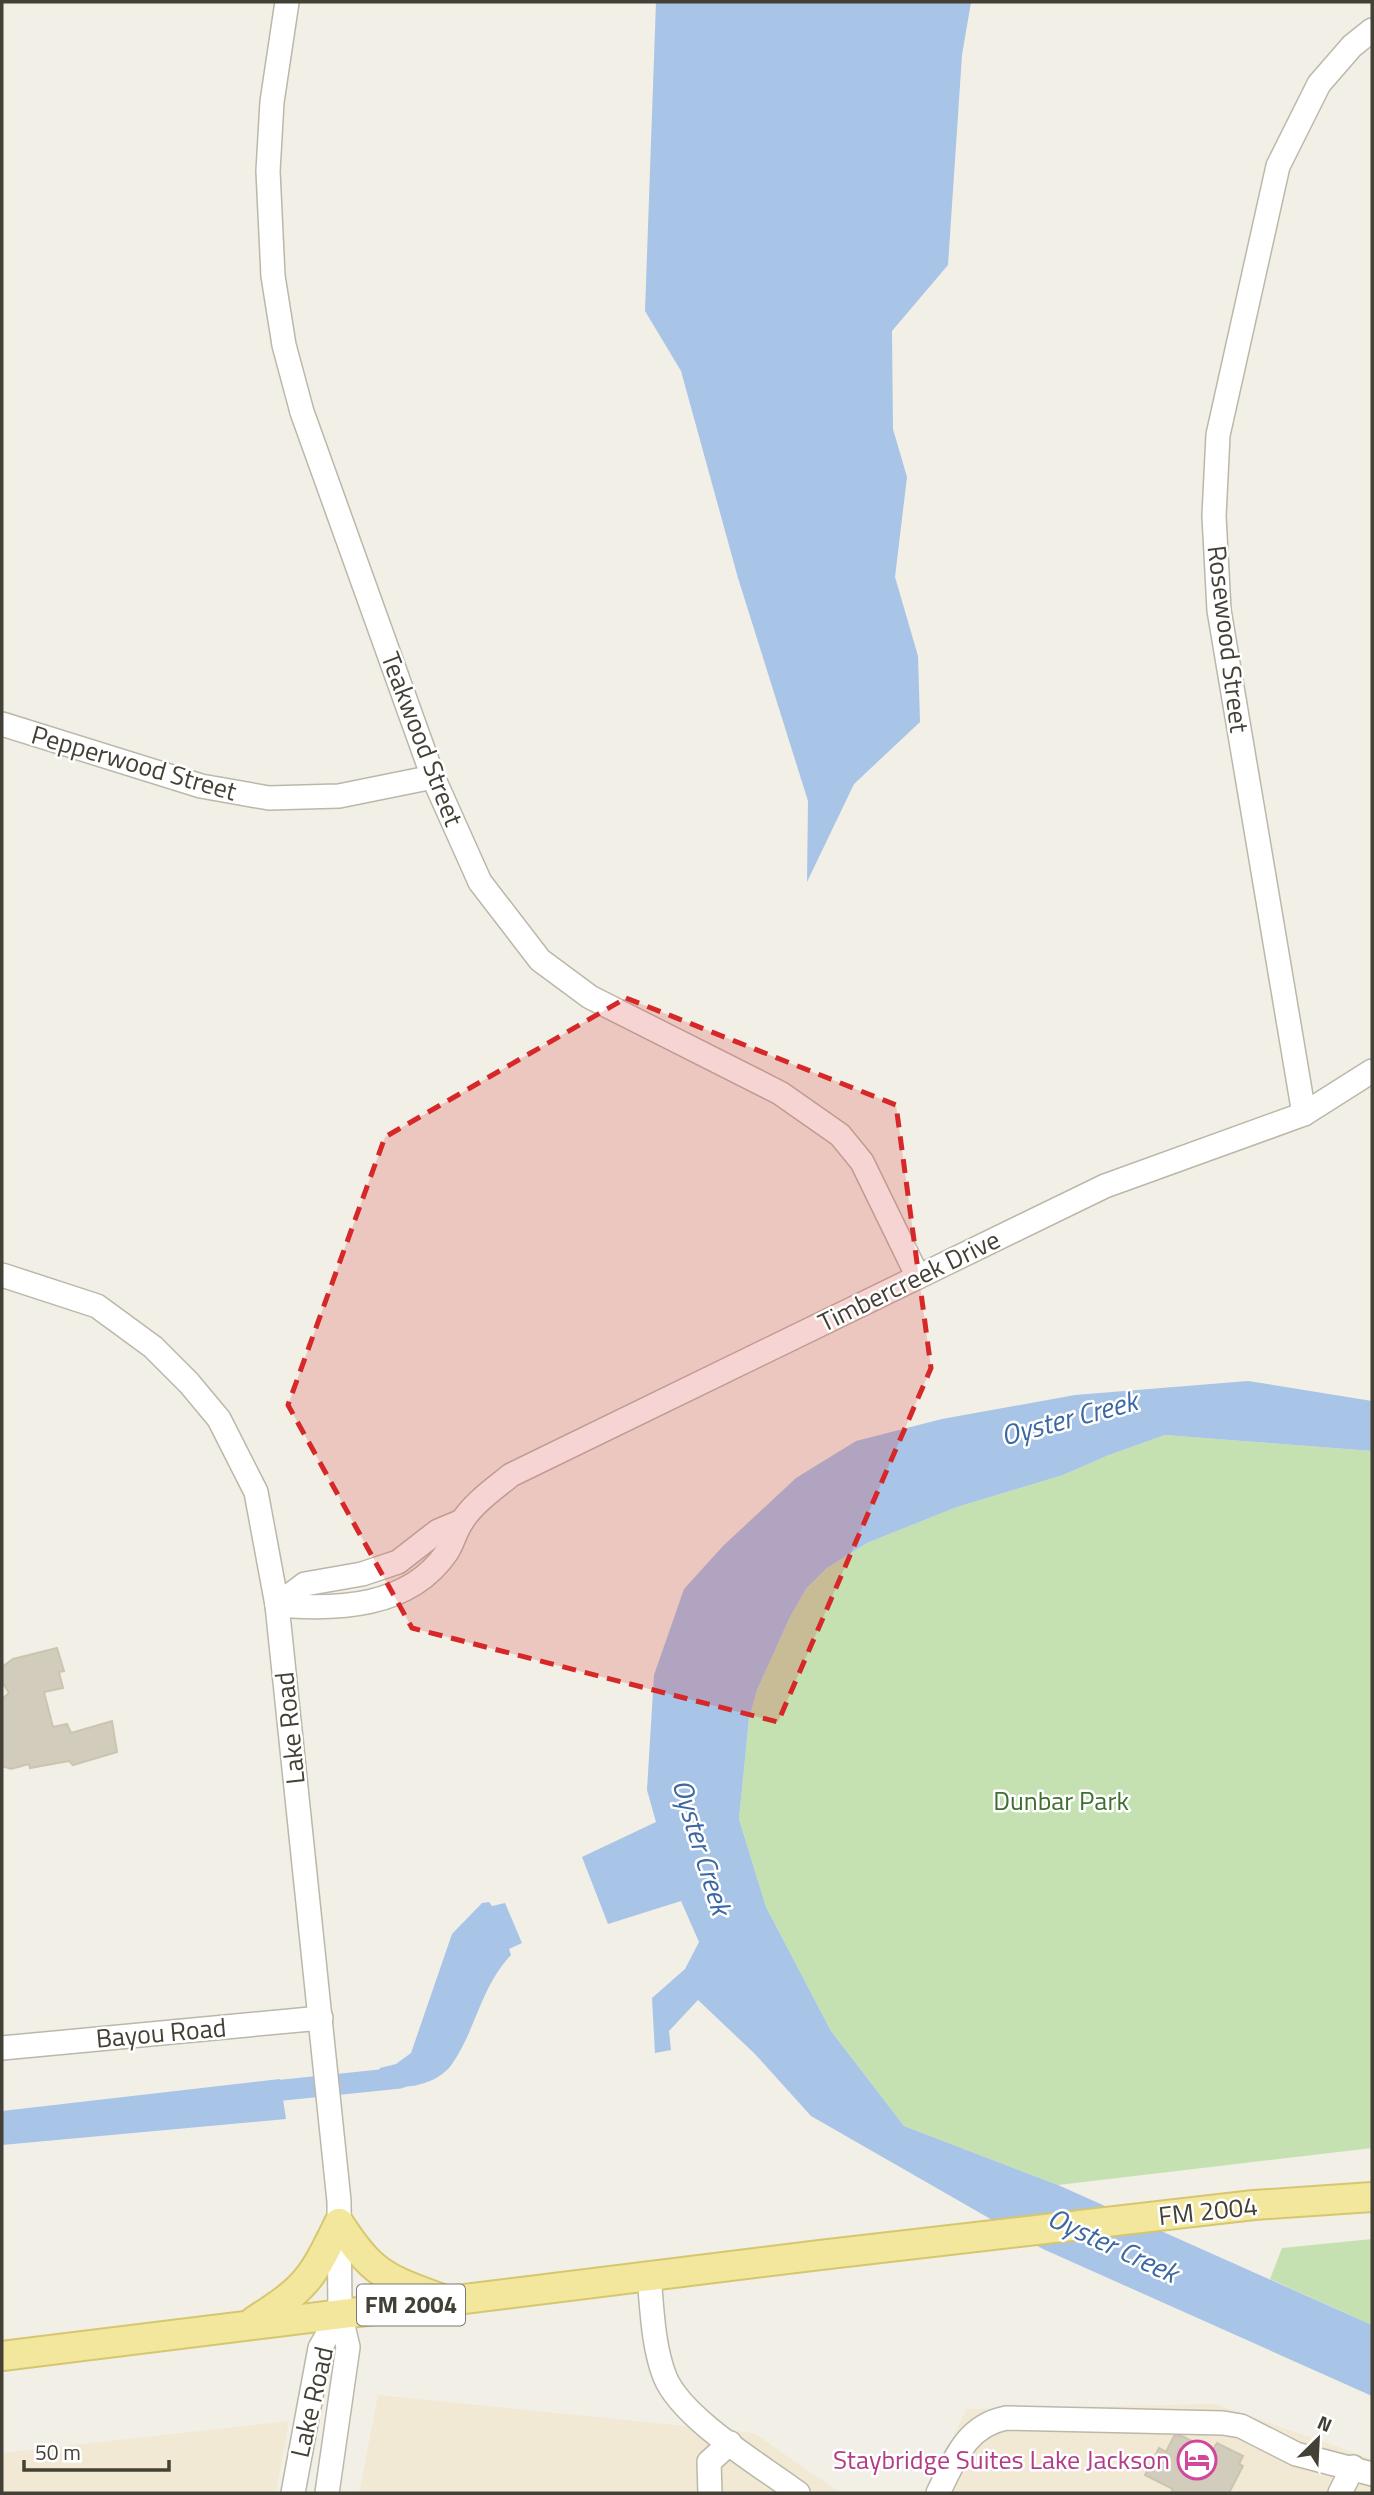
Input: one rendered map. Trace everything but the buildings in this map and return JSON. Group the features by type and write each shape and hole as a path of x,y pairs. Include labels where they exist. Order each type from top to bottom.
{"main road":[{"name":"FM 2004","path":"2,2356 820,2255 1254,2205 1372,2197"},
{"path":"248,2325 295,2294 309,2281 339,2223 360,2255 375,2270 389,2280 447,2301"}],"street":[{"name":"Teakwood Street","path":"287,2 272,102 268,172 273,276 284,345 302,412 433,777 480,882 540,960 590,997 780,1093 840,1135 862,1162 918,1277"},
{"name":"Rosewood Street","path":"1304,1114 1219,610 1214,516 1218,435 1278,166 1319,84 1352,47 1372,30"},
{"name":"Pepperwood Street","path":"2,724 201,786 258,796 339,796 433,777"},
{"name":"Timbercreek Drive","path":"277,1605 316,1608 360,1604 413,1586 447,1551 462,1521 487,1494 511,1475 1105,1186 1304,1114 1372,1071"},
{"name":"Lake Road","path":"2,1275 97,1306 153,1347 189,1382 219,1419 256,1492 277,1605 331,2127 339,2223 340,2313 348,2347 327,2493"},
{"name":"Bayou Road","path":"2,2048 321,2018"},
{"path":"649,2276 655,2331 666,2379 696,2417 787,2490"},
{"name":"Lake Road","path":"293,2493 320,2348 340,2313"},
{"path":"938,2493 969,2436 980,2427 1006,2418 1223,2423 1241,2427 1296,2454 1362,2470"},
{"path":"710,2493 709,2462 730,2442"},
{"path":"1340,2493 1362,2470"}],"highlighted area":[{"path":"626,998 896,1105 931,1368 778,1722 412,1628 288,1405 385,1137"}],"shaded area":[{"path":"378,2395 754,2433 840,2493 359,2493"},
{"path":"1215,2404 1372,2459 1372,2493 925,2493 967,2409"},
{"path":"289,2421 276,2493 2,2493 2,2453"}],"green space":[{"name":"Dunbar Park","path":"1165,1435 1372,1451 1372,2148 1058,2185 904,2126 831,2031 766,1907 739,1819 749,1719 757,1690 790,1617 806,1589 827,1568 867,1543 957,1507 1063,1475"},
{"path":"1372,2239 1372,2325 1270,2279 1282,2248"}],"water":[{"path":"656,2 971,2 962,55 948,265 892,331 893,429 907,477 895,577 918,656 920,722 854,784 807,882 808,801 738,578 681,371 645,311"},
{"name":"Oyster Creek","path":"1248,1381 1372,1401 1372,1451 1165,1435 1063,1475 957,1507 867,1543 827,1568 806,1589 790,1617 757,1690 749,1719 739,1819 766,1907 831,2031 904,2126 1058,2185 1372,2325 1372,2396 1043,2249 811,2116 755,2054 698,2000 669,2031 671,2050 655,2053 652,1998 685,1969 699,1942 681,1901 608,1924 582,1857 656,1822 647,1790 654,1675 684,1589 723,1546 796,1478 856,1441 942,1419 1075,1395"},
{"path":"489,1902 492,1906 505,1903 522,1943 509,1949 511,1955 492,1981 452,2064 436,2078 415,2086 393,2086 374,2080 380,2068 396,2064 411,2053 452,1934 482,1903"},
{"path":"280,2079 286,2119 2,2145 2,2111"}],"waterway":[{"path":"254,2093 400,2078"}],"place":[{"name":"Staybridge Suites Lake Jackson","path":"1197,2460"}]}
